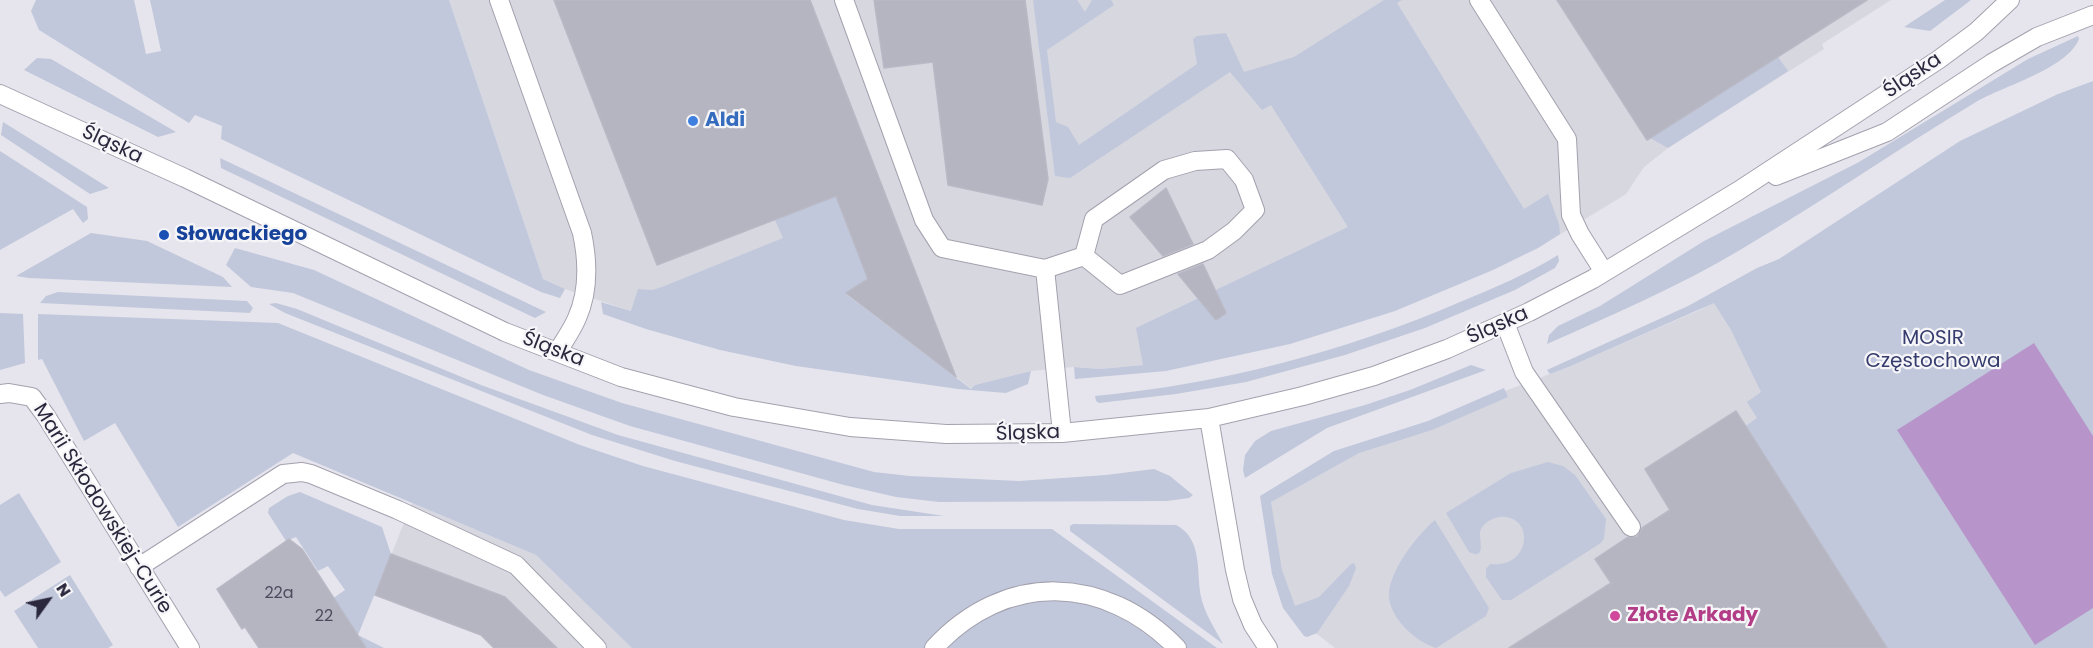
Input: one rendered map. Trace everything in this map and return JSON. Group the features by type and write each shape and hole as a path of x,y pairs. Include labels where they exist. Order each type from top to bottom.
{"street":[{"path":"499,0 582,233 588,260 586,285 578,317 558,351"},
{"path":"844,0 924,220 942,248 1045,269 1084,256"},
{"path":"1479,0 1567,139 1571,215 1604,272"},
{"name":"Śląska","path":"0,94 185,178 505,332 621,377 734,407 850,427 946,434 1062,433 1209,418 1303,396 1374,376 1447,349 1505,323 1604,272 1738,191 1938,60 1976,32 2010,0"},
{"path":"1738,191 1887,132 2028,42 2081,18 2093,15"},
{"path":"1227,159 1244,180 1255,210 1208,250 1120,285 1084,256 1094,219 1164,170 1195,161 1227,159"},
{"path":"1045,269 1062,433"},
{"path":"1505,323 1524,372 1631,527"},
{"name":"Marii Skłodowskiej-Curie","path":"0,394 9,393 32,397 190,648"},
{"path":"1209,418 1242,599 1253,625 1268,648"},
{"path":"139,567 283,474 302,472 398,510 516,565 597,648"},
{"path":"934,648 960,624 991,605 1026,594 1063,592 1082,593 1118,604 1151,624 1177,648"}],"shaded area":[{"path":"449,0 1891,0 1822,44 1824,49 1668,148 1644,167 1626,194 1538,248 1143,365 1031,371 975,385 972,389 846,293 631,311 565,289 543,279"},
{"path":"1727,294 1903,648 1335,648 1317,634 1302,628 1291,612 1264,501 1355,448 1428,425 1505,391 1571,366 1702,309"},
{"path":"2034,343 2093,436 2093,608 2035,645 1897,430"},
{"path":"412,503 536,555 632,648 494,648 477,631 468,630 375,595"}],"green space":[{"path":"36,0 134,0 146,54 161,51 150,0 449,0 543,279 565,289 560,298 541,292 221,139 222,126 195,115 189,123 39,30 31,11"},
{"path":"760,0 861,261 871,276 846,294 971,389 975,385 1031,371 1028,384 1006,393 958,389 796,366 720,350 603,314 601,302 631,311 638,289 652,290 662,287 783,238 775,220 818,203"},
{"path":"1033,0 1077,0 1085,12 1092,0 1111,0 1114,5 1047,50 1056,122 1068,127 1079,145 1197,64 1193,39 1197,36 1226,33 1244,72 1294,57 1384,0 1402,0 1397,3 1524,209 1548,194 1559,224 1560,234 1538,248 1493,270 1395,311 1290,344 1166,371 1075,379 1074,367 1100,369 1143,365 1136,328 1348,227 1271,105 1262,110 1230,72 1070,178 1055,176"},
{"path":"1945,0 1971,0 1930,31 1904,27"},
{"path":"2078,36 2079,39 2072,50 2048,68 1976,102 1740,250 1669,288 1547,344 1549,335 1558,326 1600,306 1704,241 1859,162 2028,59"},
{"path":"1778,57 1788,71 1668,148 1650,138"},
{"path":"37,58 51,59 176,132 158,137 24,70"},
{"name":"MOSIR Częstochowa","path":"2093,81 2093,648 1887,648 1746,426 1757,418 1747,402 1761,392 1731,330 1714,303 1571,366 1550,374 1547,370 1688,306 1757,268 1779,259 1960,141 2058,94"},
{"path":"3,122 109,188 90,194 1,135"},
{"path":"0,151 87,207 88,219 83,223 73,209 0,250"},
{"path":"220,158 546,312 535,318 221,168"},
{"path":"91,233 147,241 223,277 232,287 16,276"},
{"path":"235,248 314,270 529,370 622,403 874,472 1019,481 1154,469 1170,476 1193,495 1189,498 1167,501 939,502 896,497 844,485 630,426 543,395 293,293 251,287 226,265"},
{"path":"1558,255 1559,261 1555,268 1515,290 1425,328 1345,355 1246,382 1176,394 1099,403 1096,401 1095,396 1189,383 1327,351 1460,302 1522,275"},
{"path":"58,292 247,301 253,308 250,313 40,303 46,296"},
{"path":"276,303 297,309 481,385 618,435 872,505 944,516 900,516 858,509 675,461 592,435 285,313 269,304"},
{"path":"0,313 23,314 25,363 0,370"},
{"path":"38,314 278,323 580,445 643,466 844,520 899,529 1052,529 1217,648 632,648 536,555 293,453 178,527 115,423 84,441 42,359 38,360"},
{"path":"1471,365 1486,370 1327,428 1245,478 1243,470 1245,455 1255,441 1271,431 1365,405 1410,390"},
{"path":"1504,388 1508,397 1432,430 1359,453 1271,502 1282,570 1295,606 1319,597 1351,564 1354,563 1356,568 1349,586 1317,633 1304,636 1283,608 1272,574 1260,496 1334,451 1428,421"},
{"path":"1548,462 1563,466 1575,475 1606,519 1604,538 1601,543 1511,600 1502,600 1486,577 1486,569 1490,564 1503,564 1513,559 1520,552 1524,544 1521,527 1515,520 1506,517 1490,520 1481,528 1481,548 1478,554 1475,554 1469,552 1446,513 1511,473"},
{"path":"300,492 382,527 391,554 358,635 384,648 366,648 332,599 345,590 328,566 318,571 296,537 286,541 268,513 269,508 288,496"},
{"path":"19,493 61,562 5,597 0,590 0,505"},
{"path":"1435,520 1489,608 1486,616 1436,648 1419,640 1405,628 1396,617 1389,600 1390,586 1405,554"},
{"path":"1073,524 1176,525 1185,531 1191,538 1197,556 1203,603 1223,644 1070,531 1070,526"},
{"path":"70,575 113,645 108,648 38,648 14,611"}],"building":[{"name":"Aldi","path":"554,0 810,0 956,377 846,293 868,279 836,196 657,265"},
{"path":"874,0 1025,0 1048,179 1042,205 948,185 933,62 884,68"},
{"path":"1557,0 1867,0 1647,140"},
{"path":"1166,188 1193,244 1163,256 1130,217"},
{"path":"1203,264 1226,313 1216,320 1178,274"},
{"path":"1736,411 1887,648 1509,648 1611,583 1595,559 1628,537 1637,537 1642,528 1670,510 1645,469"},
{"path":"289,539 302,549 366,648 259,648 245,627 242,629 217,589"},
{"path":"391,554 505,597 557,648 494,648 481,635 375,595"}],"place":[{"name":"Aldi","path":"693,121"},
{"name":"Słowackiego","path":"164,235"},
{"name":"Złote Arkady","path":"1615,616"}]}
